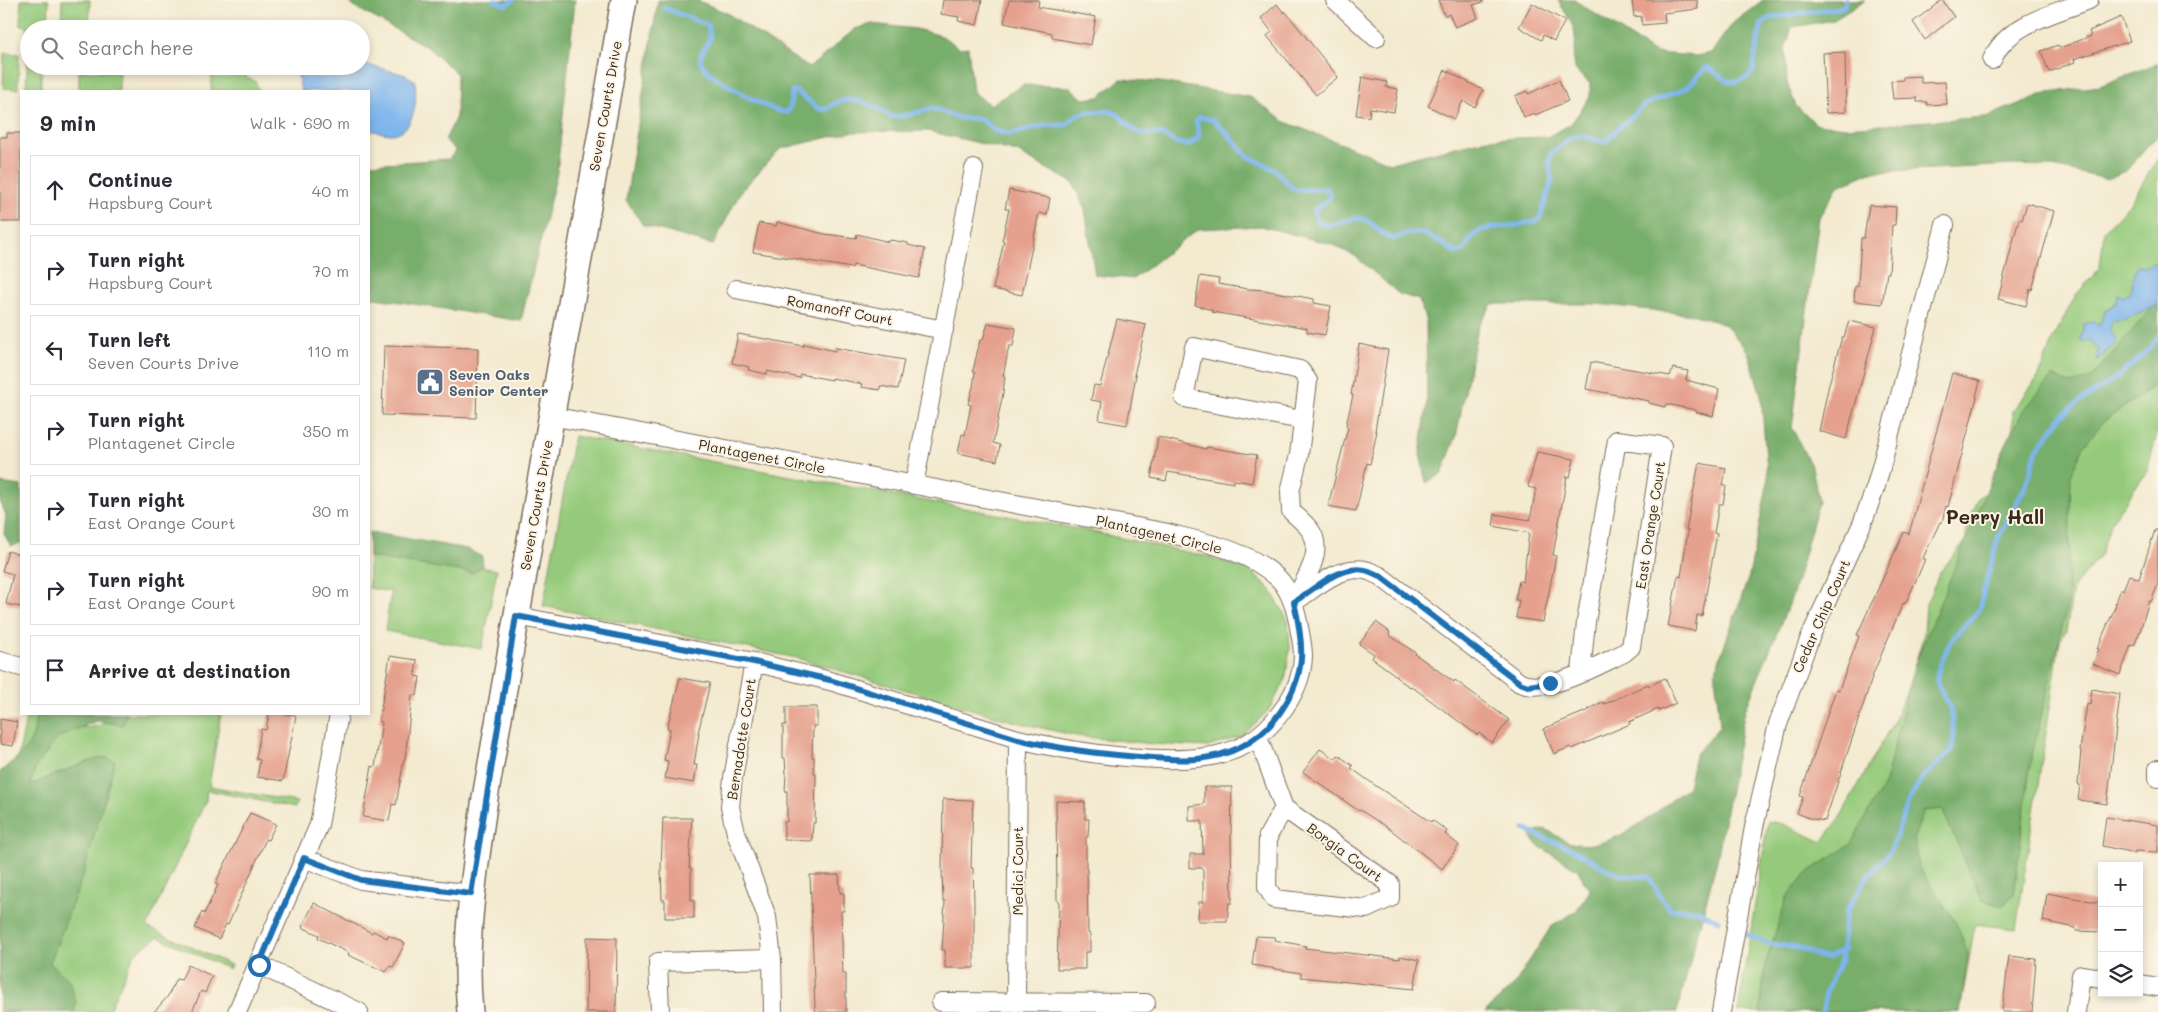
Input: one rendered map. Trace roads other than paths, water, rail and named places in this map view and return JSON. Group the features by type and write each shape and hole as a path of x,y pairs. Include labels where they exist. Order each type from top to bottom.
{"street":[{"name":"Seven Courts Drive","path":"470,1012 469,937 471,894 550,416 624,0"},
{"path":"1334,0 1376,38"},
{"path":"1992,60 1997,48 2015,31 2089,0"},
{"path":"914,485 974,168"},
{"name":"Cedar Chip Court","path":"1721,1012 1754,827 1778,724 1808,643 1862,524 1876,486 1945,225"},
{"name":"Romanoff Court","path":"736,289 944,330"},
{"path":"1294,602 1316,554 1316,543 1311,531 1291,511 1290,492 1299,455 1308,381 1300,370 1194,347 1184,398 1302,420"},
{"name":"Plantagenet Circle","path":"516,616 754,662 830,680 1018,739 1046,746 1124,756 1188,759 1210,758 1230,752 1258,737 1268,728 1288,701 1300,673 1303,656 1294,602 1279,579 1263,567 1235,552 1163,532 550,416"},
{"name":"East Orange Court","path":"1294,602 1337,575 1350,570 1365,569 1380,576 1520,683 1528,686 1550,683 1580,672 1624,653 1631,647 1662,446 1617,440 1586,622 1580,672"},
{"path":"0,661 20,667"},
{"name":"Bernadotte Court","path":"754,662 733,778 730,806 736,833 767,917 772,959 773,1012"},
{"path":"237,1012 319,825 339,715"},
{"path":"1258,737 1284,808"},
{"name":"Medici Court","path":"1016,1003 1018,739"},
{"path":"2158,769 2158,778"},
{"name":"Borgia Court","path":"1284,808 1390,884 1390,898 1366,909 1274,899 1267,887 1268,836 1284,808"},
{"path":"304,858 361,880 471,894"},
{"path":"660,1012 658,962 772,959"},
{"path":"259,965 359,1012"},
{"path":"2076,1012 2081,975 2098,977"},
{"path":"2143,985 2158,987"},
{"path":"941,1002 1146,1003"}],"water":[{"path":"370,65 406,75 415,81 416,96 413,113 406,127 400,132 389,134 370,130 370,90 301,90 298,75 370,75"},
{"path":"2158,261 2158,304 2128,318 2113,321 2110,328 2116,338 2116,344 2097,362 2098,349 2089,341 2082,341 2080,339 2084,324 2093,322 2099,326 2105,312 2117,302 2118,294 2123,297 2129,294 2137,266 2145,267"}],"waterway":[{"path":"494,0 506,5 513,0"},
{"path":"664,8 708,25 710,38 700,61 706,70 722,82 771,108 787,112 790,108 792,92 796,91 819,109 827,109 835,103 845,100 859,101 875,107 892,117 933,108 958,118 981,119 995,131 1010,134 1045,125 1066,125 1077,115 1086,112 1111,111 1135,131 1144,134 1161,134 1175,142 1189,145 1198,138 1199,133 1196,120 1200,117 1213,120 1246,155 1275,170 1296,190 1327,189 1330,194 1329,199 1314,210 1316,219 1320,223 1332,225 1352,219 1364,219 1389,238 1394,239 1403,235 1419,233 1434,238 1456,253 1464,250 1478,232 1491,228 1525,224 1540,219 1552,180 1549,163 1551,153 1574,136 1583,136 1606,142 1615,131 1646,104 1686,88 1707,67 1728,81 1736,82 1747,78 1753,71 1762,24 1769,18 1844,7 1846,0"},
{"path":"1823,1012 1826,991 1841,960 1846,912 1868,876 1890,852 1910,798 1923,777 1952,750 1952,719 1949,707 1938,683 1938,672 1952,640 1979,609 1998,538 2026,485 2037,450 2062,416 2076,404 2118,377 2148,350 2158,337"},
{"path":"1524,829 1569,848 1609,870 1625,875 1648,876 1670,909 1696,910 1719,921"},
{"path":"1746,934 1767,943 1800,948 1820,957 1828,958 1844,950"}],"place":[{"name":"Seven Oaks Senior Center","path":"430,382"}],"district":[{"name":"Perry Hall","path":"1995,516"}]}
